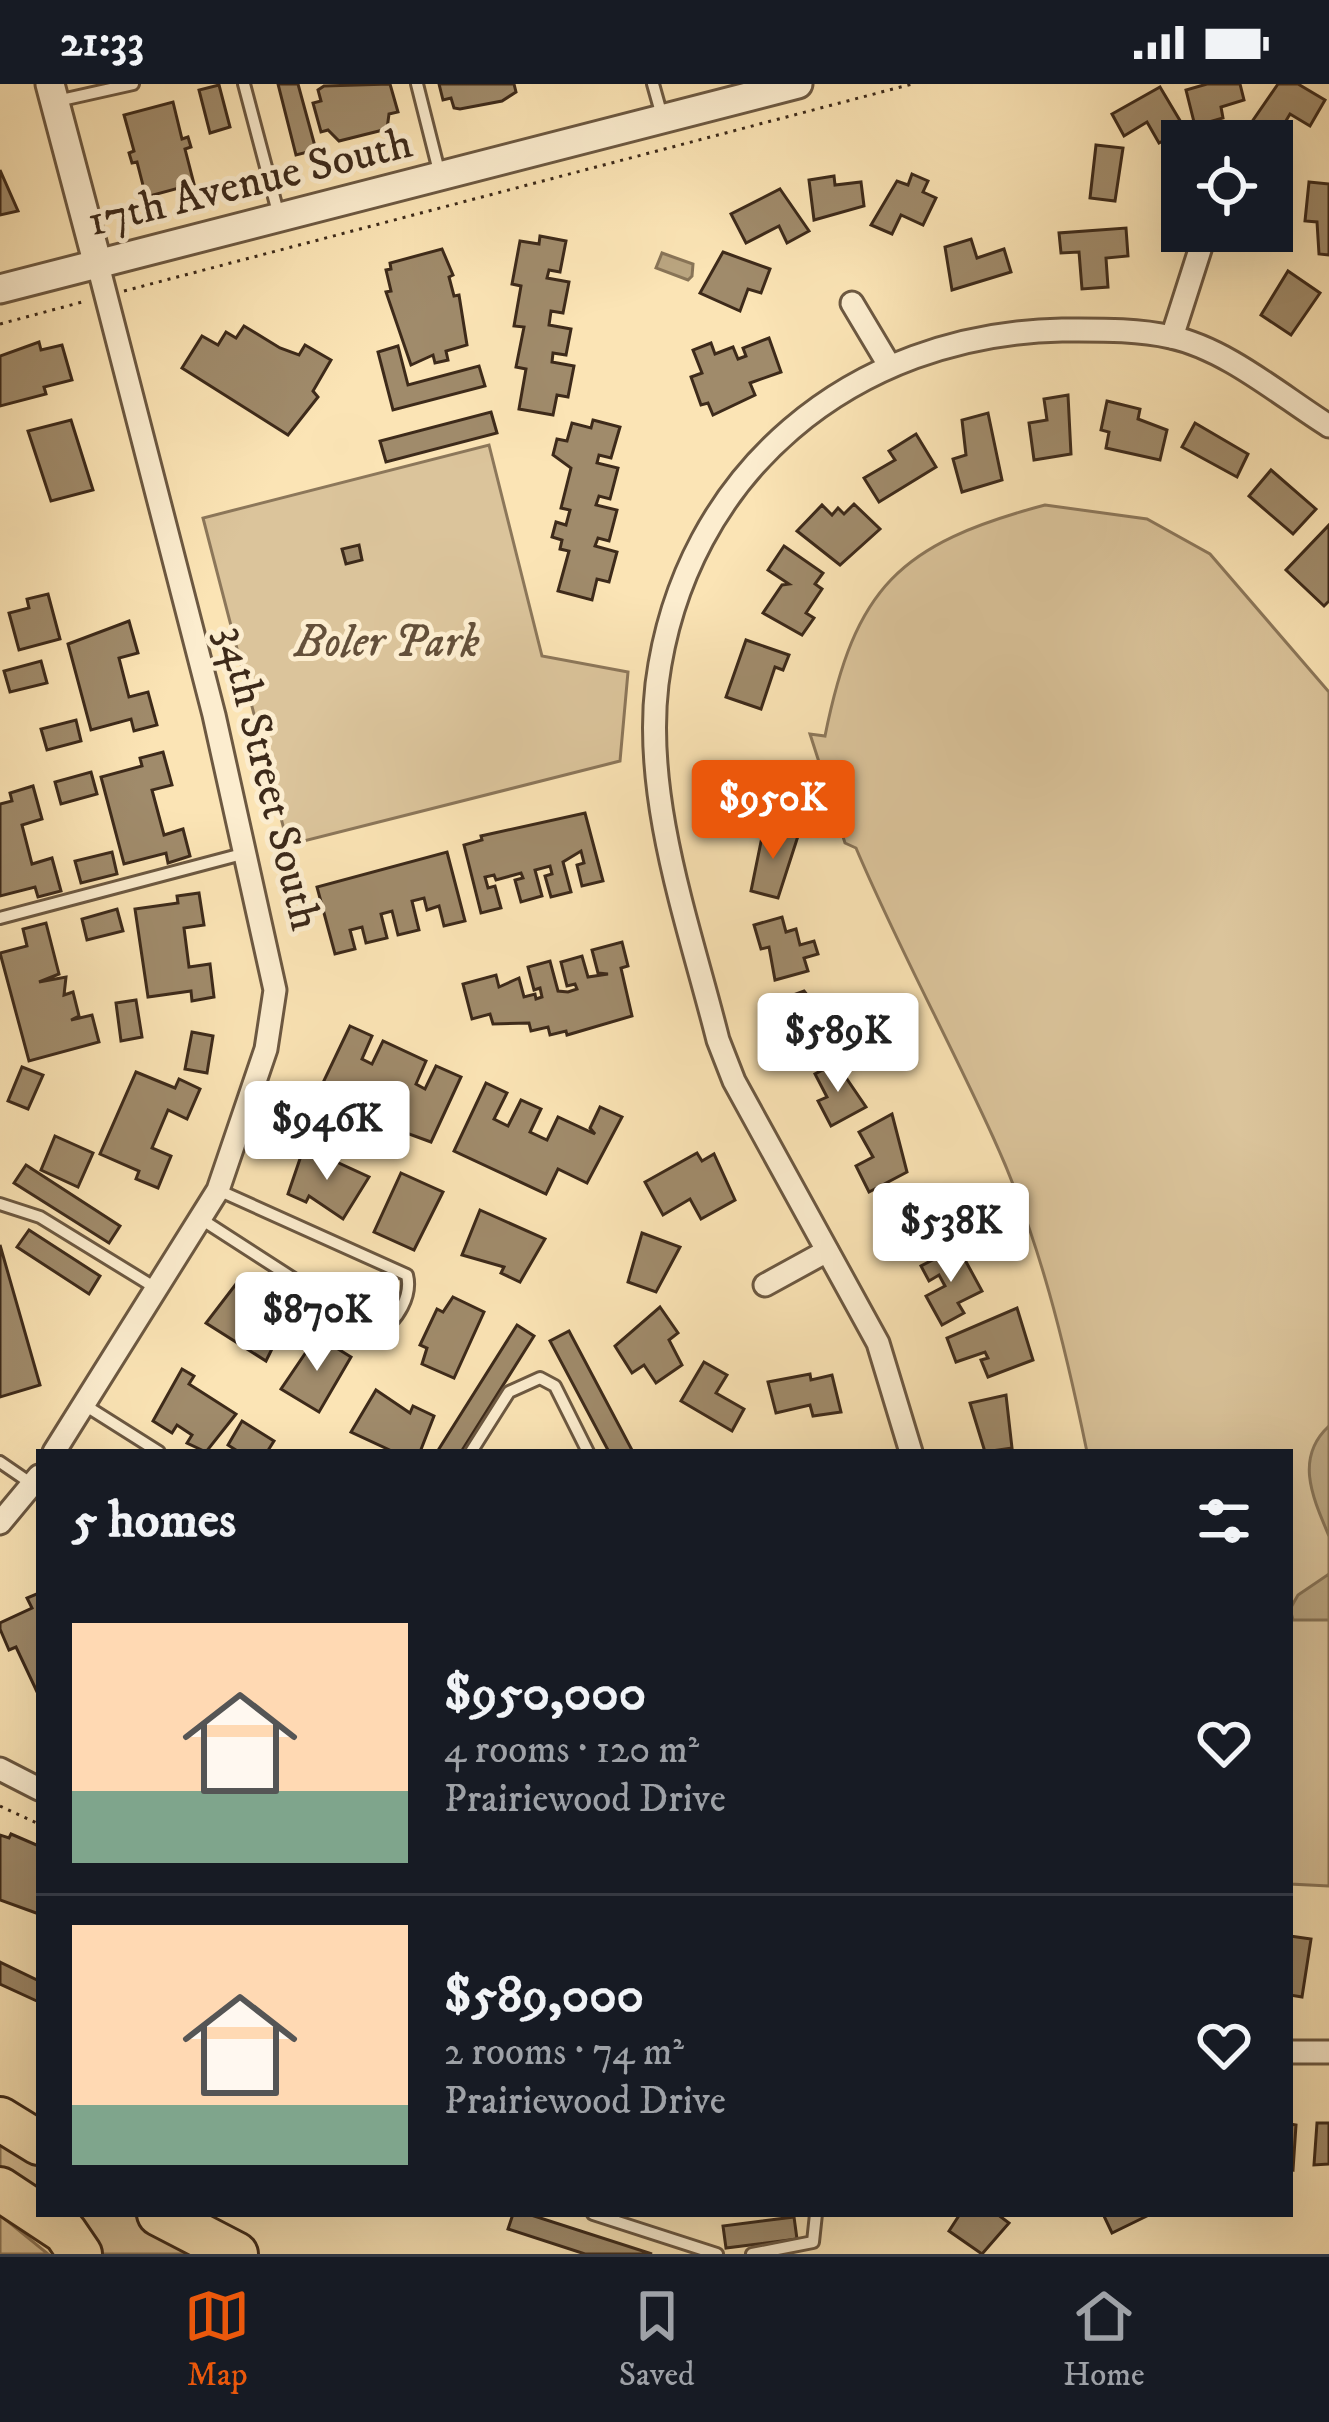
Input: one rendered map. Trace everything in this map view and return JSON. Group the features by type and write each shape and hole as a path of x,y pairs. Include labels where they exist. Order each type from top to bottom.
{"highway":[{"path":"0,2119 36,2142"},
{"path":"0,2189 36,2213"},
{"path":"42,2217 65,2232 80,2254"},
{"path":"165,2217 236,2254"}],"street":[{"name":"17th Avenue South","path":"0,289 798,84"},
{"name":"34th Street South","path":"52,93 248,853 275,990 266,1048 218,1190 56,1449"},
{"path":"1172,337 1199,252"},
{"path":"852,303 889,365"},
{"path":"910,1449 878,1343 734,1081 718,1040 656,764 657,684 683,583 721,504 778,440 855,382 910,355 1006,333 1111,330 1172,337 1243,371 1329,425"},
{"path":"765,1285 827,1251"},
{"path":"0,1522 36,1480"},
{"path":"0,1769 36,1787"},
{"path":"1293,2052 1329,2052"}],"lane":[{"path":"52,93 133,84"},
{"path":"244,84 280,219"},
{"path":"417,84 441,178"},
{"path":"653,84 663,118"},
{"path":"0,918 248,853"},
{"path":"201,1219 359,1321 379,1330 395,1318 410,1286 407,1274 218,1190"},
{"path":"0,1204 40,1217 154,1287"},
{"path":"472,1449 509,1391 540,1378 555,1386 586,1449"},
{"path":"82,1404 154,1449"},
{"path":"0,1462 36,1480"},
{"path":"602,2217 718,2254"},
{"path":"752,2254 814,2242 816,2217"}],"path":[{"path":"0,324 912,84"},
{"path":"0,1806 36,1823"}],"green space":[{"name":"Boler Park","path":"489,445 542,656 628,672 620,761 288,845 203,518"},
{"path":"1045,505 1147,519 1210,554 1329,692 1329,1886 1293,1884 1293,1449 1086,1449 1049,1292 1024,1213 856,848 845,843 810,734 825,736 852,643 869,608 892,579 919,556 995,520"},
{"path":"0,2136 36,2157 36,2196 0,2173"},
{"path":"0,2215 48,2254 0,2254"},
{"path":"61,2217 137,2217 203,2254 97,2254"}],"shaded area":[{"path":"662,253 693,264 692,276 688,280 656,268"},
{"path":"1329,1426 1329,1536 1313,1493 1309,1465 1318,1438"},
{"path":"1329,1574 1329,1620 1293,1620 1298,1595"}],"building":[{"path":"278,84 298,84 316,150 296,155"},
{"path":"390,84 398,112 389,114 387,129 339,141 328,130 321,132 313,103 321,101 318,90"},
{"path":"439,84 514,84 516,92 502,101 460,109 454,108 451,98 443,100"},
{"path":"1207,84 1240,84 1244,100 1221,107 1223,118 1194,120 1186,90"},
{"path":"1278,84 1298,84 1325,100 1310,126 1290,114 1286,120 1253,120"},
{"path":"219,85 230,127 210,133 199,90"},
{"path":"1160,87 1180,120 1161,120 1159,143 1147,122 1124,136 1112,114"},
{"path":"173,102 182,139 188,137 191,147 185,149 194,184 146,197 137,162 132,163 129,153 134,151 124,115"},
{"path":"1096,145 1123,148 1115,201 1090,198"},
{"path":"0,170 18,211 0,215"},
{"path":"912,174 928,181 923,192 936,198 923,225 901,215 892,234 871,225 897,181 908,185"},
{"path":"834,176 835,185 861,182 864,206 814,220 809,180"},
{"path":"1309,182 1329,184 1329,255 1319,254 1317,222 1305,221"},
{"path":"780,189 809,231 787,243 779,226 746,243 731,214"},
{"path":"1126,228 1128,256 1106,258 1108,287 1082,289 1079,252 1061,253 1059,233"},
{"path":"540,236 566,241 560,272 549,270 547,278 569,282 563,313 551,311 549,325 571,329 566,355 553,353 552,362 574,366 568,397 557,395 553,415 519,409 526,369 516,367 524,327 514,326 521,286 512,284 520,241 539,244"},
{"path":"971,239 977,258 1004,249 1011,272 952,290 945,247"},
{"path":"442,249 453,275 449,277 454,296 459,295 467,345 446,351 448,360 435,363 433,355 411,365 386,292 391,291 386,270 391,269 390,263"},
{"path":"723,252 770,269 761,293 748,289 740,311 700,293"},
{"path":"1288,271 1320,293 1291,335 1261,315"},
{"path":"244,326 280,348 299,355 305,345 331,360 313,391 318,397 288,435 182,368 202,336 218,345 226,332 236,338"},
{"path":"769,338 781,372 750,383 755,395 713,415 708,403 701,405 691,377 702,373 693,350 711,343 715,354 733,347 738,359 746,356 743,348"},
{"path":"39,342 41,350 62,345 72,380 44,387 46,394 0,406 0,356"},
{"path":"398,346 408,385 479,366 485,386 393,410 378,352"},
{"path":"1068,395 1071,454 1034,460 1029,423 1047,420 1044,399"},
{"path":"1107,401 1140,409 1138,419 1167,430 1160,460 1106,448 1109,432 1101,430"},
{"path":"491,412 497,433 386,462 380,441"},
{"path":"988,413 1002,480 962,492 953,459 966,455 962,420"},
{"path":"71,420 93,490 51,501 28,431"},
{"path":"593,420 620,427 611,458 599,455 597,463 618,468 610,499 599,496 596,505 617,510 609,541 598,538 595,546 617,552 609,582 597,579 592,600 558,591 569,551 560,549 562,540 552,537 556,522 566,525 570,510 561,508 571,468 553,455 557,439 567,441 572,423 591,428"},
{"path":"1195,423 1248,454 1237,477 1182,447"},
{"path":"916,434 936,467 879,502 864,478 895,460 889,451"},
{"path":"1271,470 1316,509 1293,534 1249,496"},
{"path":"854,504 880,529 840,565 797,531 822,505 832,515 838,508 844,514"},
{"path":"1329,525 1329,601 1324,606 1286,570"},
{"path":"359,545 362,560 346,564 342,549"},
{"path":"784,546 823,573 815,584 822,589 806,613 814,618 802,635 763,613 782,585 789,584 768,570"},
{"path":"48,594 60,639 19,650 9,613 29,608 27,599"},
{"path":"129,621 138,653 119,658 129,697 148,692 157,725 134,731 131,719 91,730 68,644"},
{"path":"746,640 789,655 783,670 775,667 761,709 726,697"},
{"path":"41,661 47,683 10,692 4,671"},
{"path":"76,720 81,741 47,750 41,729"},
{"path":"163,752 172,785 152,790 164,835 183,829 190,856 168,863 166,853 124,864 101,777 142,766 140,758"},
{"path":"91,772 97,794 61,804 55,782"},
{"path":"33,786 42,819 22,825 32,864 52,858 61,891 38,897 35,887 0,896 0,804 12,801 10,793"},
{"path":"585,813 603,881 582,886 577,865 584,863 581,851 563,862 571,892 551,897 545,876 552,874 550,866 535,870 542,896 521,902 515,880 523,878 521,873 496,880 494,875 485,877 488,888 495,886 501,908 481,913 464,845 482,840 481,836"},
{"path":"764,827 798,836 778,898 751,891"},
{"path":"112,852 117,874 81,883 75,861"},
{"path":"447,852 465,921 444,926 439,906 427,910 424,898 412,901 419,930 398,935 392,911 381,914 387,938 366,943 362,927 350,930 355,949 335,954 317,887"},
{"path":"199,893 204,925 184,928 189,967 210,964 214,997 192,1001 191,991 148,997 135,909 178,903 177,896"},
{"path":"117,909 123,931 87,940 82,919"},
{"path":"782,917 786,932 796,929 800,945 814,941 818,954 804,958 808,971 775,980 769,947 761,949 754,925"},
{"path":"46,923 59,974 39,982 66,977 64,995 73,992 79,1016 71,1020 92,1015 99,1042 29,1061 0,953 27,946 23,929"},
{"path":"622,942 628,966 621,968 632,1016 567,1035 566,1031 550,1035 548,1027 531,1031 529,1023 493,1024 490,1014 472,1019 463,984 496,975 499,987 519,978 524,997 535,994 536,999 542,997 540,988 534,990 528,967 550,961 558,991 568,992 577,989 575,984 567,986 561,962 582,956 588,977 608,974 598,973 592,950"},
{"path":"804,991 816,1006 833,1000 840,1021 824,1027 828,1040 815,1044 818,1051 799,1058 792,1016 784,1019 777,1001"},
{"path":"136,1000 142,1037 121,1041 116,1003"},
{"path":"350,1026 372,1036 362,1059 372,1064 383,1041 426,1061 416,1084 425,1089 436,1066 461,1077 431,1142 398,1130 401,1124 353,1102 350,1108 319,1091"},
{"path":"192,1032 213,1036 207,1073 185,1069"},
{"path":"836,1063 866,1107 831,1126 818,1101 827,1097 815,1074"},
{"path":"22,1067 43,1075 28,1109 8,1101"},
{"path":"136,1072 175,1088 179,1079 200,1089 187,1119 168,1110 152,1148 171,1156 158,1188 136,1179 139,1171 100,1154"},
{"path":"486,1083 507,1093 494,1119 508,1126 521,1100 541,1109 530,1132 547,1140 558,1117 595,1134 590,1128 600,1107 622,1117 587,1183 558,1169 546,1194 454,1151"},
{"path":"892,1114 907,1172 869,1192 856,1166 873,1157 859,1132"},
{"path":"55,1136 93,1153 78,1187 41,1170"},
{"path":"304,1147 369,1177 343,1219 309,1196 306,1202 288,1194"},
{"path":"697,1153 702,1161 714,1154 735,1200 701,1219 690,1199 663,1215 645,1182"},
{"path":"26,1165 120,1226 109,1243 14,1183"},
{"path":"401,1173 443,1192 414,1250 374,1232"},
{"path":"922,1187 948,1235 921,1250 907,1224 892,1232 878,1205"},
{"path":"480,1210 545,1239 520,1282 501,1273 504,1267 462,1255"},
{"path":"29,1230 100,1276 89,1294 17,1247"},
{"path":"642,1233 680,1247 656,1292 628,1282"},
{"path":"0,1245 40,1385 0,1397"},
{"path":"958,1247 982,1291 958,1303 964,1313 942,1325 926,1296 945,1286 939,1275 929,1281 921,1266"},
{"path":"236,1284 267,1312 271,1306 288,1316 266,1361 206,1323"},
{"path":"453,1297 484,1312 454,1378 422,1364 427,1348 420,1345 437,1309 443,1312"},
{"path":"660,1307 678,1333 669,1340 682,1365 656,1383 644,1365 632,1373 615,1346"},
{"path":"1017,1308 1033,1360 988,1377 981,1360 988,1358 985,1352 956,1362 947,1338"},
{"path":"517,1325 534,1336 463,1449 439,1449"},
{"path":"569,1331 631,1449 607,1449 550,1341"},
{"path":"317,1336 351,1357 319,1412 281,1389"},
{"path":"704,1362 727,1375 716,1393 744,1409 732,1431 681,1401"},
{"path":"182,1369 194,1376 189,1384 236,1414 208,1449 187,1443 192,1435 177,1425 172,1433 153,1421"},
{"path":"810,1374 811,1380 832,1375 841,1412 813,1416 810,1405 776,1413 768,1382"},
{"path":"376,1390 410,1413 413,1406 434,1416 421,1449 388,1449 351,1432"},
{"path":"1006,1395 1012,1448 984,1449 970,1403"},
{"path":"242,1421 274,1441 269,1449 228,1445"},
{"path":"36,1594 36,1690 16,1647 9,1650 0,1629 0,1623 32,1608 27,1598"},
{"path":"11,1834 36,1845 36,1913 0,1900 0,1835 9,1838"},
{"path":"1293,1936 1311,1939 1302,1997 1293,1996"},
{"path":"0,1962 36,1980 36,2001 0,1984"},
{"path":"1317,2123 1329,2123 1329,2164 1314,2165"},
{"path":"512,2217 537,2217 652,2254 585,2254 508,2229"},
{"path":"794,2217 797,2239 726,2248 723,2226"},
{"path":"958,2217 1001,2217 1009,2223 982,2254 949,2231"},
{"path":"1104,2217 1145,2217 1112,2233"}]}
